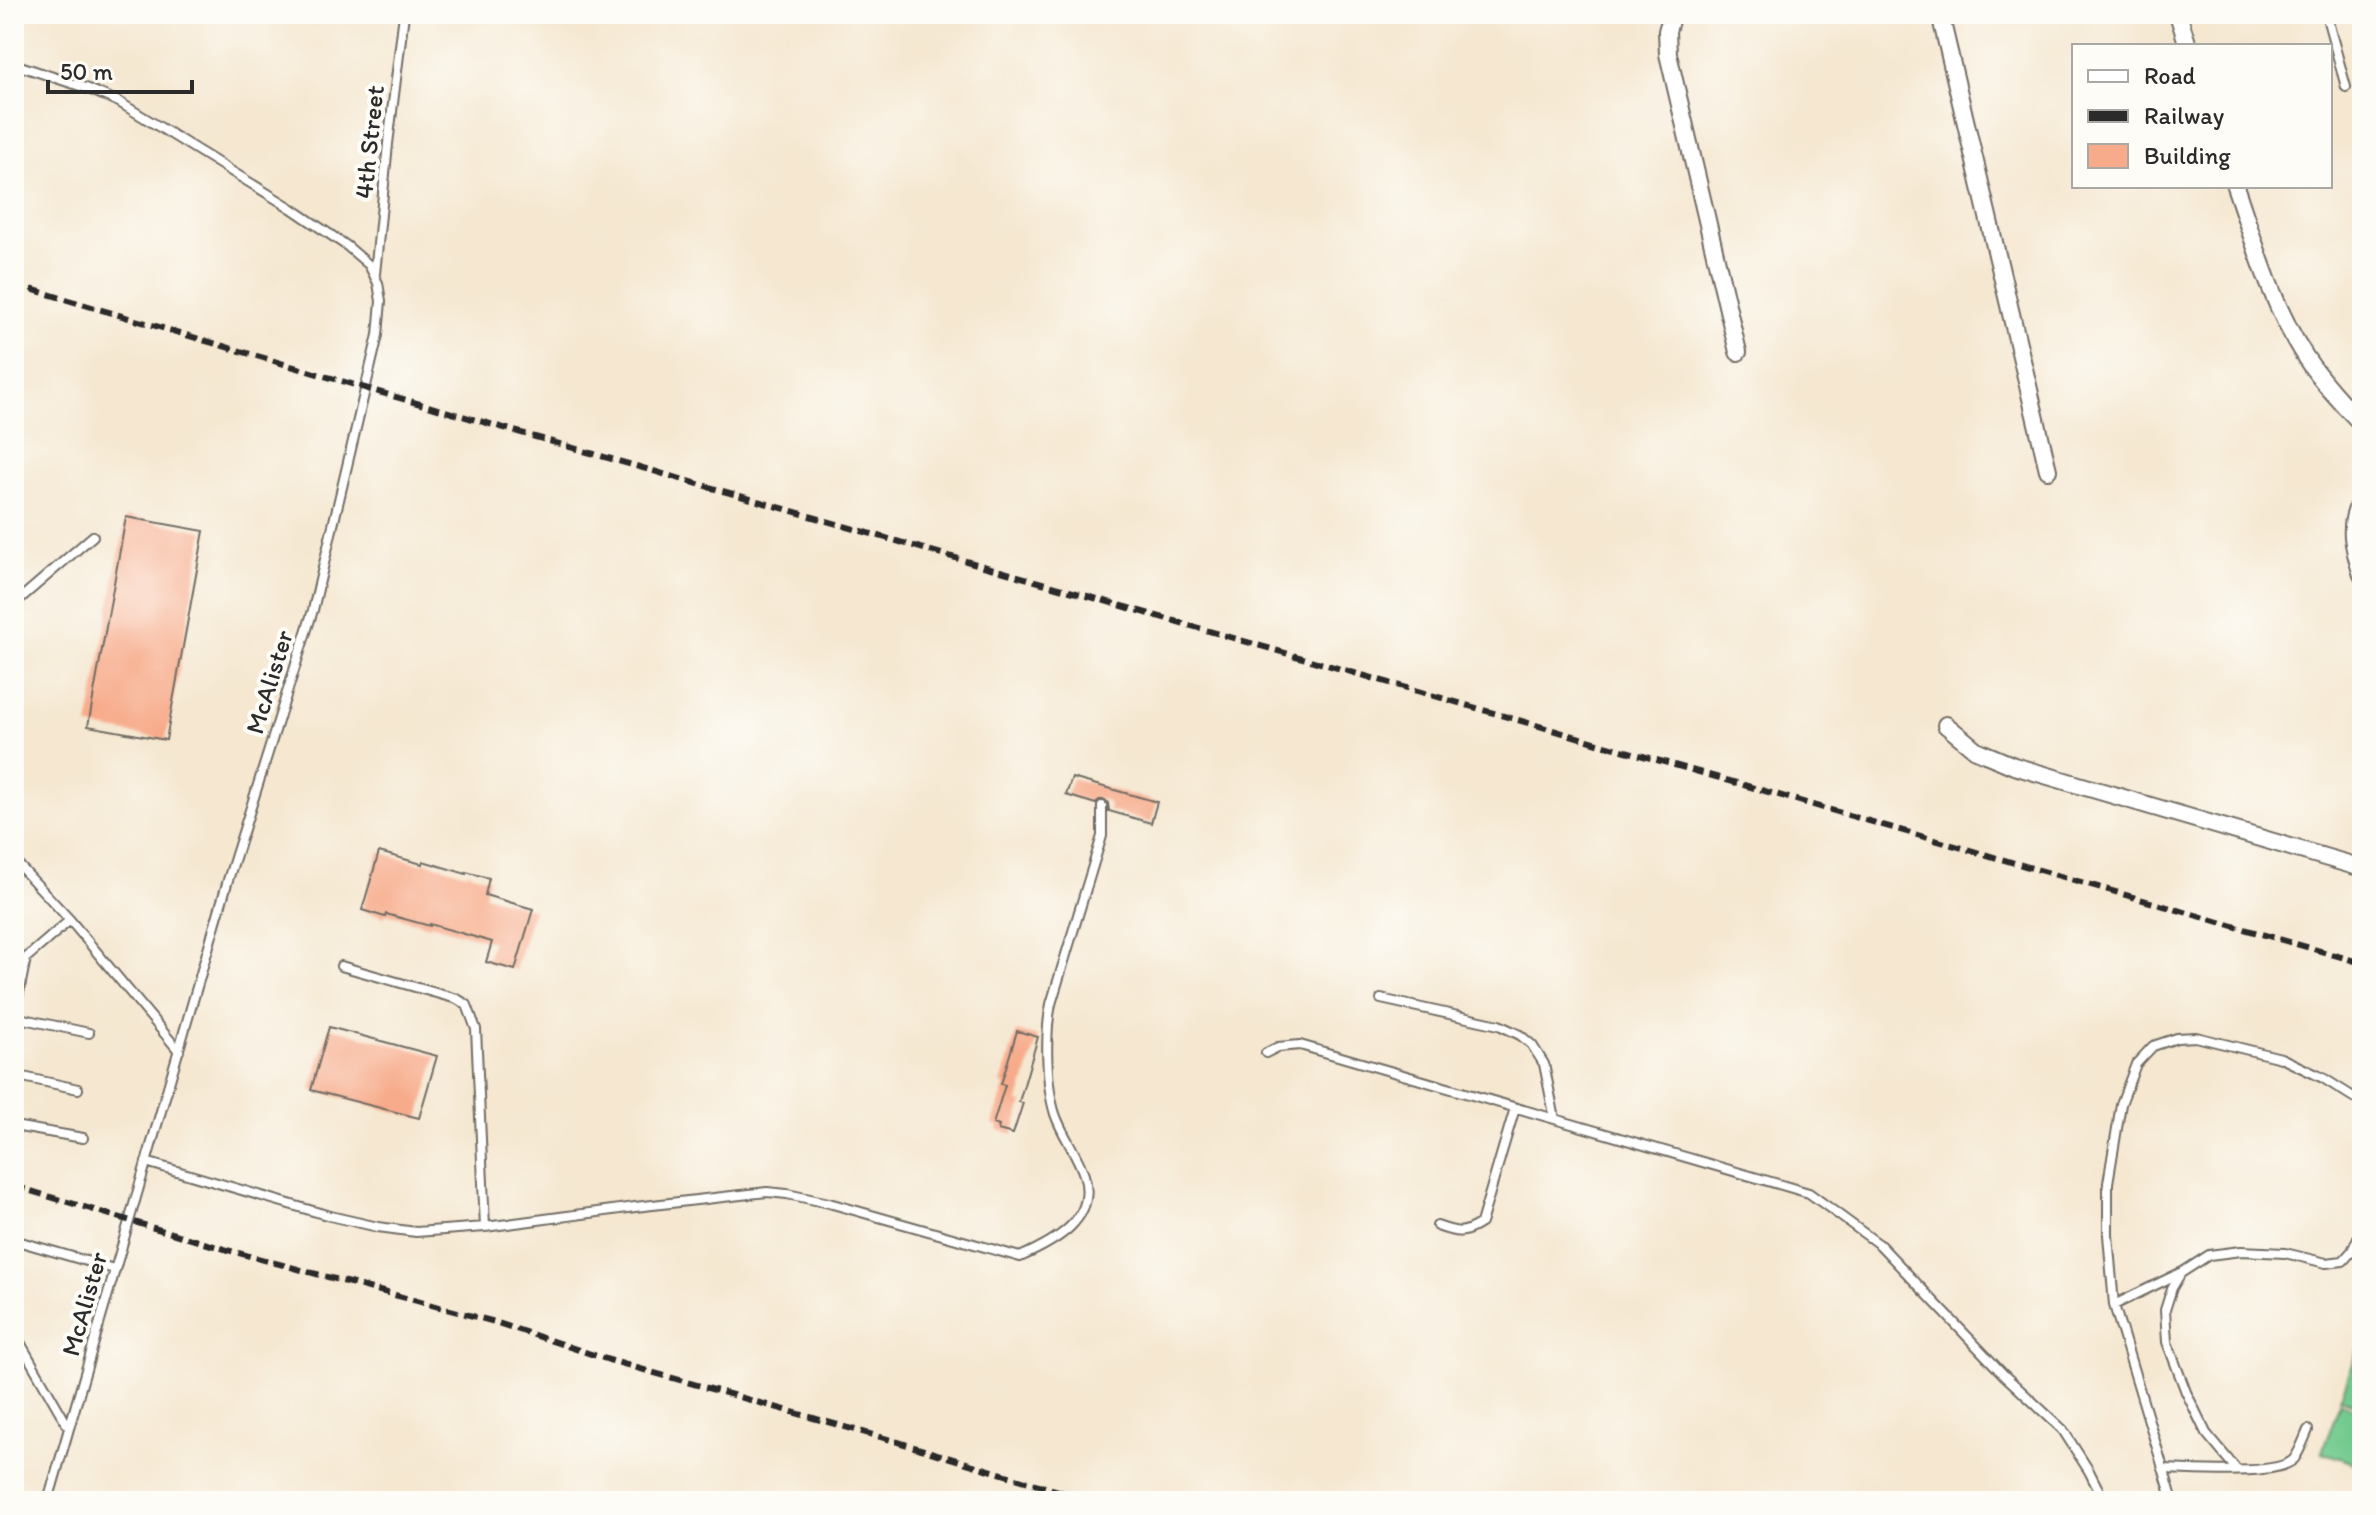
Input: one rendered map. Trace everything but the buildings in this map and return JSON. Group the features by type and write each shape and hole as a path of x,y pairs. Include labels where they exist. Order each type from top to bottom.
{"street":[{"path":"1672,14 1667,31 1668,54 1738,352"},
{"path":"1940,14 2048,470"},
{"path":"2178,14 2187,44"},
{"path":"2236,188 2281,312 2306,359 2362,424"},
{"path":"2362,499 2352,518 2352,539 2362,575"},
{"path":"1946,725 1976,750 2014,766 2362,868"}],"lane":[{"name":"4th Street","path":"375,274 404,14"},
{"path":"2326,14 2346,87"},
{"path":"14,64 119,102 347,246 375,274"},
{"name":"McAlister","path":"48,1501 228,880 313,610 378,335 381,301 375,274"},
{"path":"14,604 93,536"},
{"path":"146,1162 330,1216 416,1232 485,1227 767,1192 829,1203 1020,1257 1059,1237 1078,1221 1084,1207 1085,1176 1056,1117 1050,1095 1049,1017 1102,836 1102,806"},
{"path":"14,860 70,920 179,1051"},
{"path":"70,920 26,958 14,1017 89,1033"},
{"path":"341,966 457,999 467,1005 476,1029 485,1227"},
{"path":"1381,999 1499,1025 1520,1035 1532,1045 1544,1064 1555,1119"},
{"path":"2173,1501 2114,1305 2108,1235 2108,1183 2121,1104 2136,1064 2153,1046 2177,1038 2196,1037 2281,1058 2323,1078 2362,1104"},
{"path":"1266,1053 1278,1047 1300,1045 1809,1193 1880,1245 2004,1375 2063,1430 2104,1501"},
{"path":"14,1075 78,1089"},
{"path":"1437,1226 1456,1233 1481,1223 1515,1108"},
{"path":"14,1126 83,1138"},
{"path":"2114,1305 2181,1273 2209,1255 2241,1251 2285,1253 2326,1263 2343,1261 2352,1251 2362,1229"},
{"path":"14,1240 114,1269"},
{"path":"2181,1273 2165,1310 2167,1342 2206,1433 2237,1470"},
{"path":"14,1332 69,1428"},
{"path":"2163,1469 2259,1470 2276,1467 2293,1460 2308,1430"}],"green space":[{"path":"2358,1350 2362,1351 2362,1406 2340,1399"},
{"path":"2340,1403 2362,1411 2362,1466 2322,1452"}],"railway":[{"path":"14,284 2362,963"},
{"path":"14,1186 231,1251 495,1322 609,1360 898,1442 1091,1501"}]}
